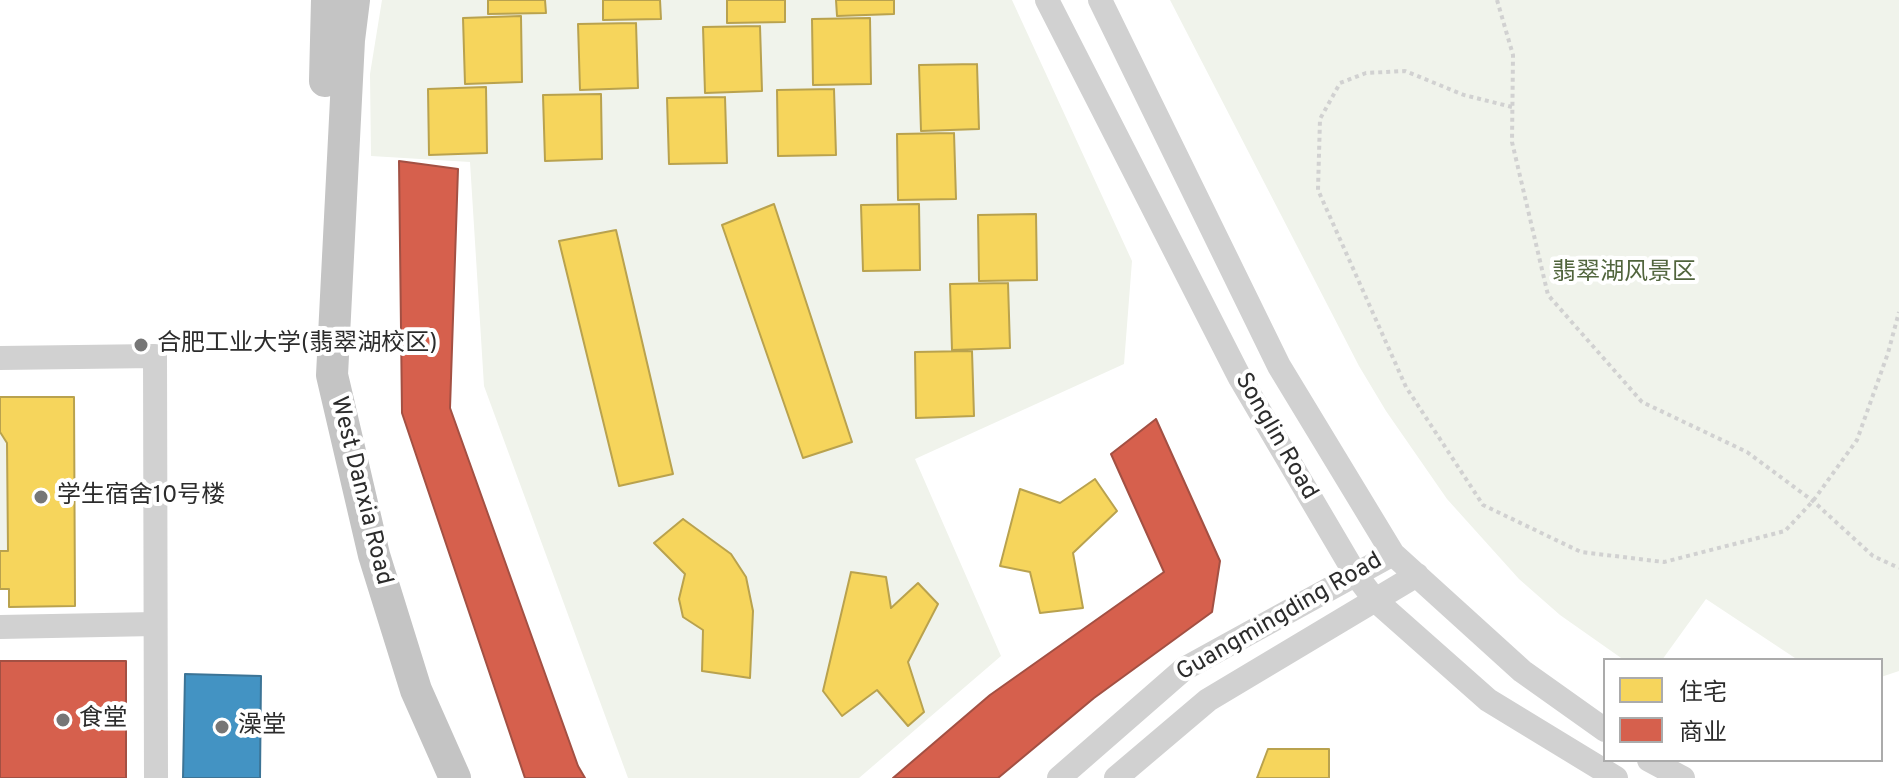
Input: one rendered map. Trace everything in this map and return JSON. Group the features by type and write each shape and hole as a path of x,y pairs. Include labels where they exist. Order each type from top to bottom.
{"main road":[{"name":"West Danxia Road","path":"327,0 316,394 361,572 407,717 434,778"},
{"name":"West Danxia Road","path":"354,0 349,40 332,375 374,555 416,690 455,778"}],"street":[{"name":"Songlin Road","path":"1047,0 1240,378 1356,575 1375,600 1488,700 1616,778"},
{"name":"Songlin Road","path":"1100,0 1279,366 1393,554 1522,671 1603,729"},
{"path":"0,358 155,356 156,778"},
{"name":"Guangmingding Road","path":"1059,778 1184,669 1393,554"},
{"name":"Guangmingding Road","path":"1116,778 1208,700 1417,575"},
{"path":"0,627 155,624"},
{"path":"1653,762 1683,778"}],"path":[{"path":"1497,0 1513,55 1512,142 1548,295 1642,402 1747,452 1813,501 1873,556 1899,568"},
{"path":"1512,107 1464,95 1405,71 1366,73 1340,83 1320,119 1318,190 1406,387 1483,505 1581,552 1664,562 1785,531 1813,501 1857,440 1899,312"}],"green space":[{"path":"382,0 1012,0 1132,261 1124,364 915,459 1001,656 859,778 628,778 484,386 470,162 371,156 370,74"},
{"name":"翡翠湖风景区","path":"1170,0 1899,0 1899,671 1883,676 1883,658 1795,658 1706,599 1663,658 1621,658 1560,615 1519,579 1447,499 1359,366"},
{"path":"0,432 7,443 8,551 0,551"}],"building: 住宅":[{"path":"488,0 545,0 546,13 488,14"},
{"path":"603,0 660,0 661,19 603,20"},
{"path":"727,0 785,0 785,22 727,23"},
{"path":"836,0 894,0 894,14 837,16"},
{"path":"521,16 522,82 465,84 463,18"},
{"path":"870,18 871,84 813,85 812,19"},
{"path":"636,23 638,88 580,90 578,24"},
{"path":"760,26 762,91 705,93 703,27"},
{"path":"977,64 979,129 921,131 919,65"},
{"path":"486,87 487,153 429,155 428,89"},
{"path":"834,89 836,155 778,156 777,90"},
{"path":"601,94 602,159 545,161 543,95"},
{"path":"725,97 727,163 669,164 667,98"},
{"path":"954,133 956,199 898,200 897,134"},
{"path":"774,204 852,442 803,458 722,225"},
{"path":"919,204 920,270 863,271 861,205"},
{"path":"1036,214 1037,280 979,281 978,215"},
{"path":"616,230 673,474 619,486 559,241"},
{"path":"1008,283 1010,348 952,350 950,284"},
{"path":"972,351 974,416 916,418 915,352"},
{"name":"学生宿舍10号楼","path":"0,397 74,397 75,606 9,607 9,589 0,589 0,551 8,551 7,443 0,432"},
{"path":"1095,479 1117,511 1073,553 1083,608 1040,613 1030,572 1000,566 1020,489 1060,503"},
{"path":"683,519 731,554 746,577 753,611 750,678 702,671 703,630 683,617 679,599 685,574 654,543"},
{"path":"851,572 886,577 891,608 918,583 938,604 908,662 924,712 908,726 877,690 842,716 823,691"},
{"path":"1268,749 1329,749 1329,778 1257,778"}],"building: 商业":[{"path":"399,161 458,169 450,408 578,766 585,778 525,778 402,413"},
{"path":"1156,419 1220,561 1212,612 1094,698 998,778 893,778 990,695 1164,572 1111,454"},
{"name":"食堂","path":"0,661 126,661 126,778 0,778"}],"building: 学校":[{"name":"澡堂","path":"185,674 261,676 260,778 183,778"}],"place":[{"name":"合肥工业大学(翡翠湖校区)","path":"141,345"},
{"name":"学生宿舍10号楼","path":"41,497"},
{"name":"食堂","path":"63,720"},
{"name":"澡堂","path":"222,727"}]}
